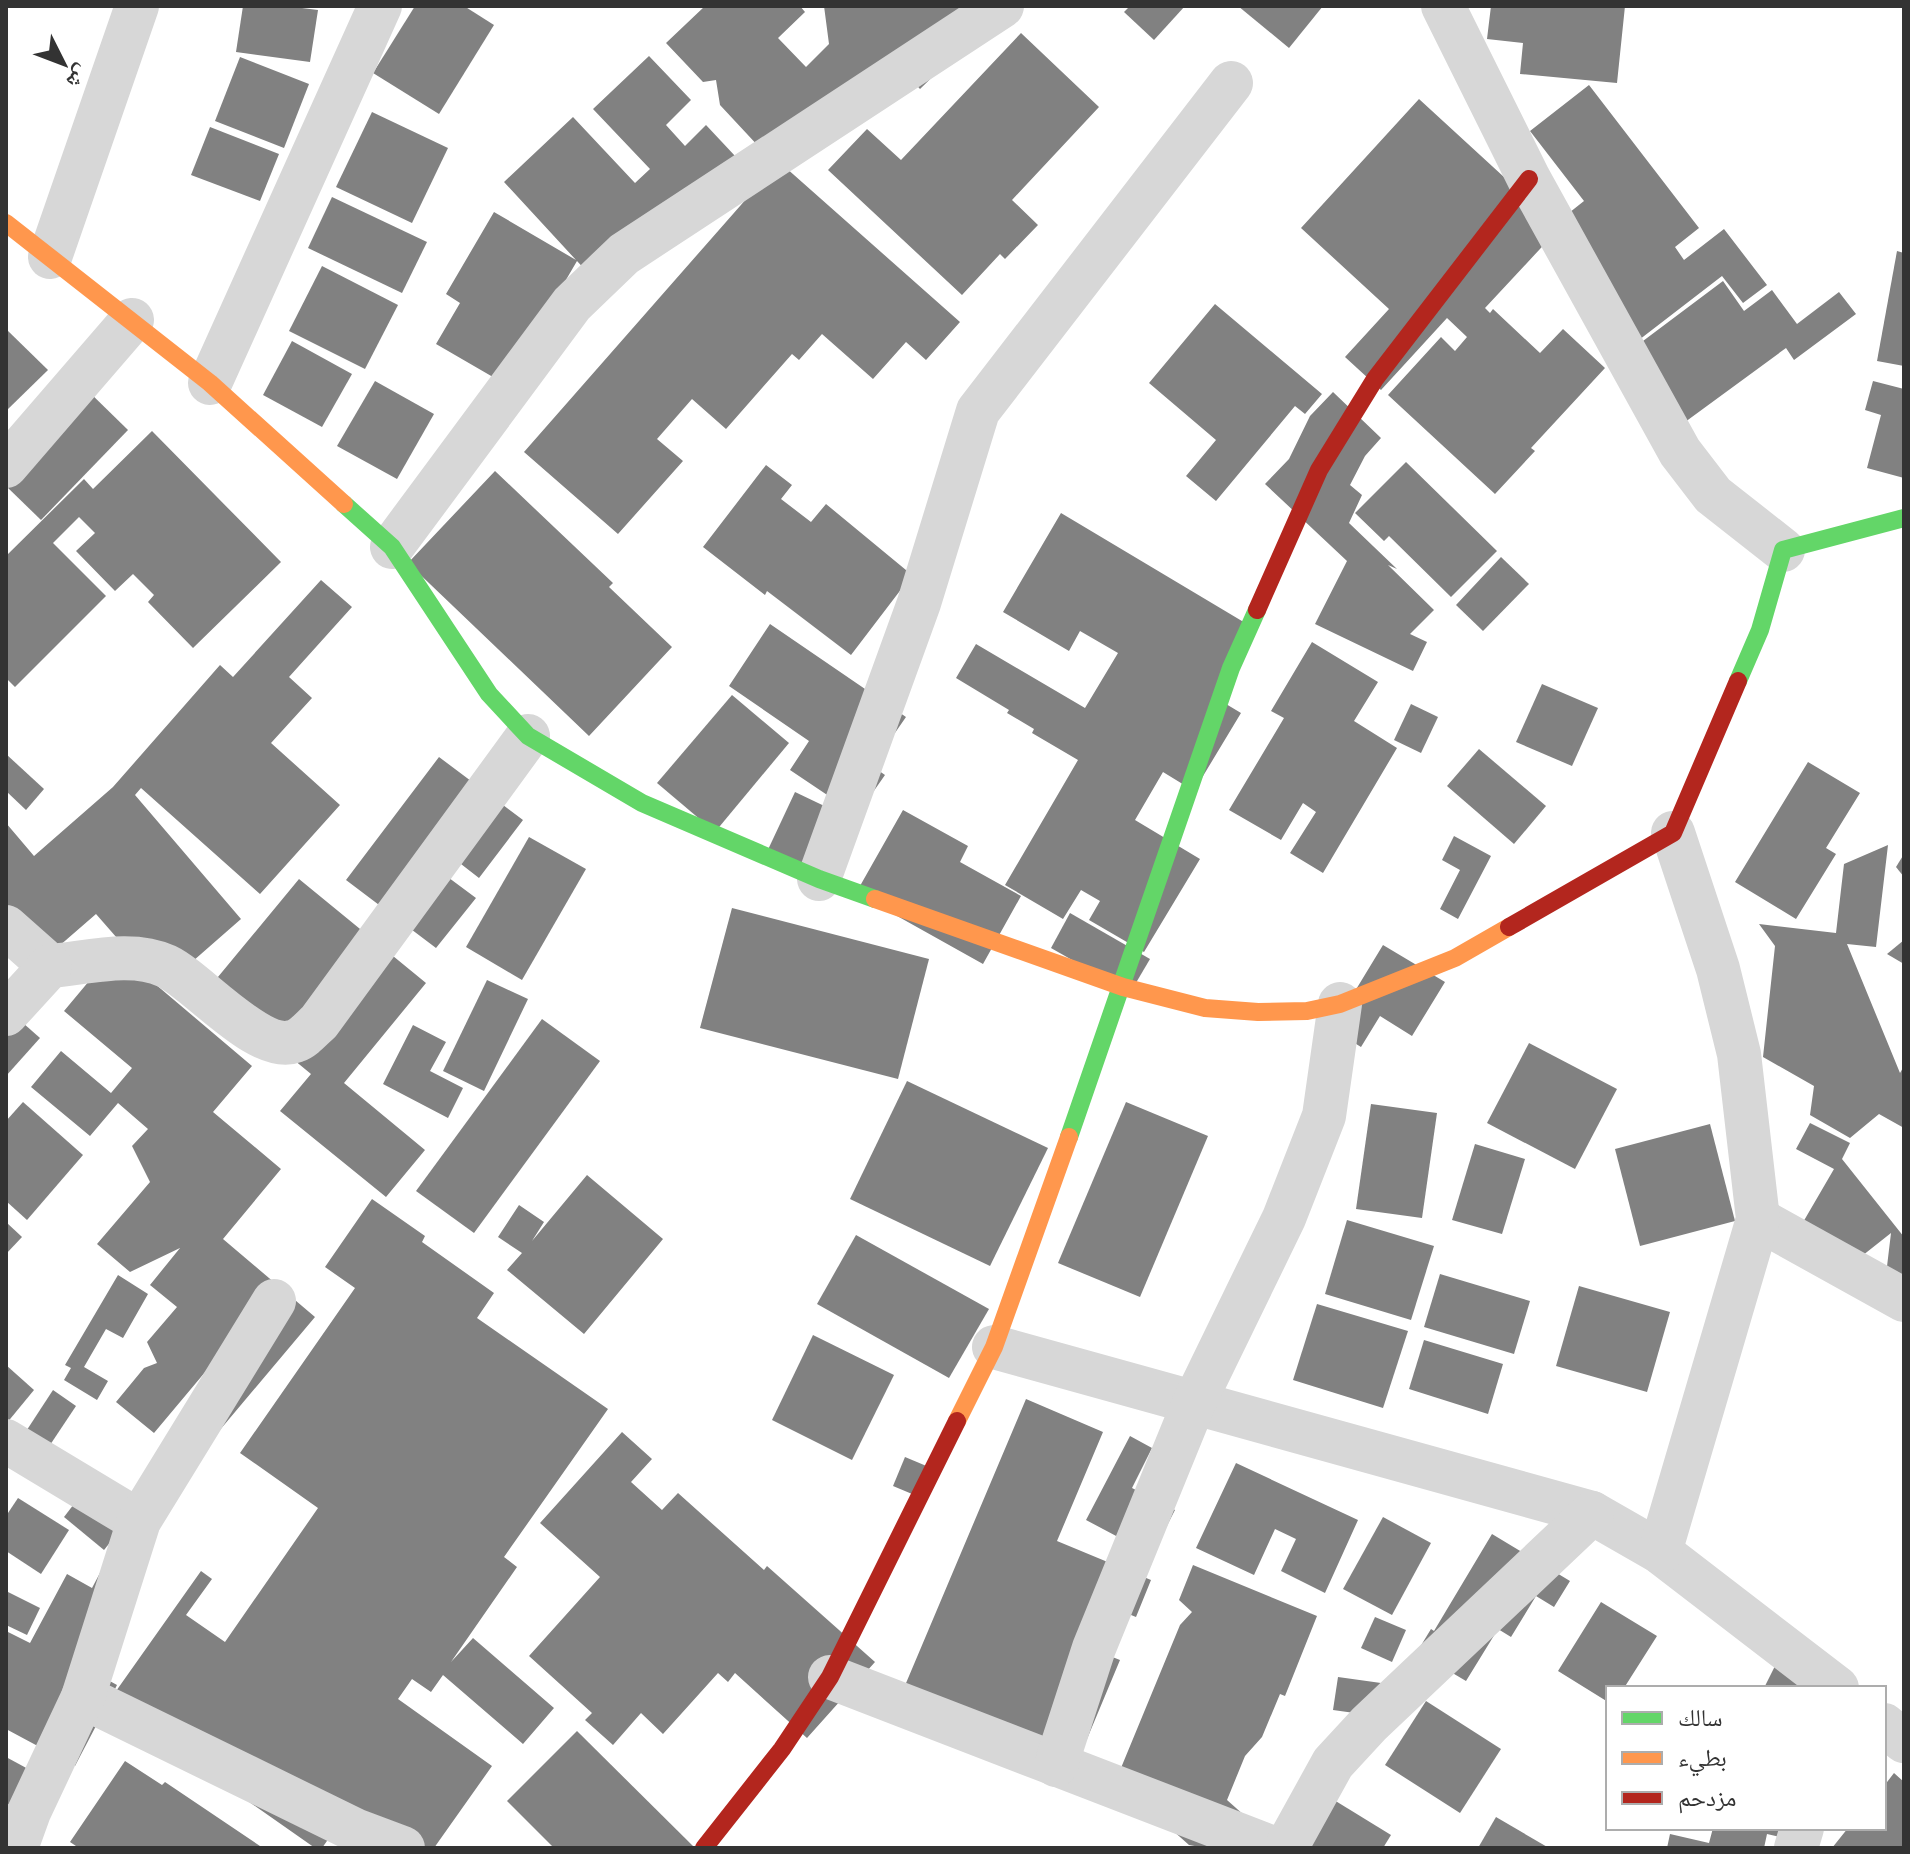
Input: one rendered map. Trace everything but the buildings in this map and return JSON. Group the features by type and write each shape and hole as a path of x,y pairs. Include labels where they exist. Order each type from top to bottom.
{"street":[{"path":"50,257 137,6"},
{"path":"210,383 380,6"},
{"path":"392,547 572,304 624,254 1002,6"},
{"path":"1443,6 1529,179 1680,452 1701,483 1783,550"},
{"path":"819,879 919,603 978,411 1231,83"},
{"path":"714,1845 830,1677 994,1347 1123,987 1231,668 1319,470 1375,379 1529,179"},
{"path":"6,223 210,383 392,547 489,694 528,736 642,803 819,879 1123,987 1205,1008 1295,1011 1340,1004 1455,958 1673,833 1760,630 1783,550"},
{"path":"6,466 132,320"},
{"path":"1783,550 1904,518"},
{"path":"6,1014 50,966 127,957 165,965 256,1033 275,1043 296,1041 319,1022 528,736"},
{"path":"1660,1552 1758,1219 1739,1054 1718,969 1673,833"},
{"path":"6,927 50,966"},
{"path":"1056,1765 1094,1648 1194,1403 1284,1218 1324,1116 1340,1004"},
{"path":"1758,1219 1904,1300"},
{"path":"16,1848 29,1812 83,1697 139,1521 274,1301"},
{"path":"994,1347 1592,1513 1660,1552 1834,1686"},
{"path":"6,1441 139,1521"},
{"path":"1286,1848 1333,1763 1369,1724 1592,1513"},
{"path":"830,1677 1273,1848"},
{"path":"83,1697 355,1830 403,1848"},
{"path":"1886,1727 1904,1741"}],"traffic: fast":[{"path":"344,504 392,547 489,694 528,736 642,803 819,879 875,899"},
{"path":"1738,681 1760,630 1783,550 1904,518"},
{"path":"1069,1137 1231,668 1257,610"}],"traffic: slow":[{"path":"6,223 210,383 344,504"},
{"path":"875,899 1123,987 1205,1008 1258,1012 1307,1011 1340,1004 1455,958 1509,927"},
{"path":"957,1421 994,1347 1069,1137"}],"traffic: jam":[{"path":"1257,610 1319,470 1375,379 1529,179"},
{"path":"1509,927 1673,833 1738,681"},
{"path":"704,1848 782,1749 830,1677 957,1421"}]}
